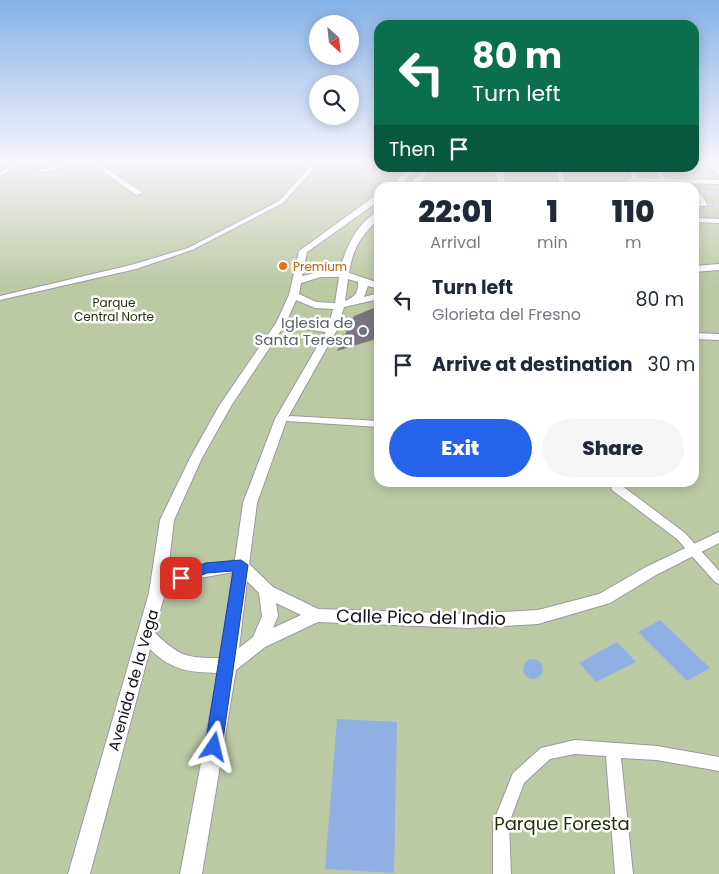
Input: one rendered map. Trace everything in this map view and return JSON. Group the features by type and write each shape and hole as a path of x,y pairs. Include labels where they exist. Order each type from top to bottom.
{"street":[{"path":"0,298 132,267 190,249 233,223 278,203"},
{"name":"Avenida de la Vega","path":"79,874 147,635 157,593 167,520 193,463 225,406 281,323 295,288 303,251 371,203"},
{"path":"191,874 228,666 250,502 281,419 331,332 339,306 347,256 355,239 374,219"},
{"path":"699,220 719,221"},
{"path":"699,268 719,266"},
{"path":"374,284 345,274 327,272 295,288 317,306 339,306 374,297"},
{"path":"339,306 362,295 363,281"},
{"path":"281,323 331,332"},
{"path":"699,336 719,337"},
{"path":"290,419 374,424"},
{"path":"616,487 680,536 719,579"},
{"name":"Calle Pico del Indio","path":"241,565 267,591 316,615 469,621 538,616 604,599 651,571 719,537"},
{"path":"157,593 181,578 206,568 241,565"},
{"path":"147,635 164,652 188,665 228,666 258,642 270,616 267,591"},
{"name":"Calle Pico del Indio","path":"258,642 316,615"},
{"path":"502,874 501,823 518,778 546,753 575,747 613,749 657,753 719,764"},
{"path":"613,749 624,874"}],"green space":[{"path":"0,203 374,203 374,487 699,487 699,203 719,203 719,874 0,874"}],"water":[{"path":"660,620 710,668 687,681 638,632"},
{"path":"617,642 636,662 596,682 579,663"},
{"path":"533,659 540,662 543,669 540,676 533,679 526,676 523,669 526,662"},
{"path":"337,719 397,722 394,873 325,869"}],"building":[{"name":"Iglesia de Santa Teresa","path":"374,308 374,340 337,351 354,316"}],"tunnel":[{"path":"705,205 719,205"}],"place":[{"name":"Premium","path":"283,266"},
{"name":"Iglesia de Santa Teresa","path":"363,331"}],"route":[{"path":"181,578 206,568 241,565 228,666 214,747"}],"park label":[{"name":"Parque Central Norte","path":"114,309"},
{"name":"Parque Foresta","path":"562,823"}]}
